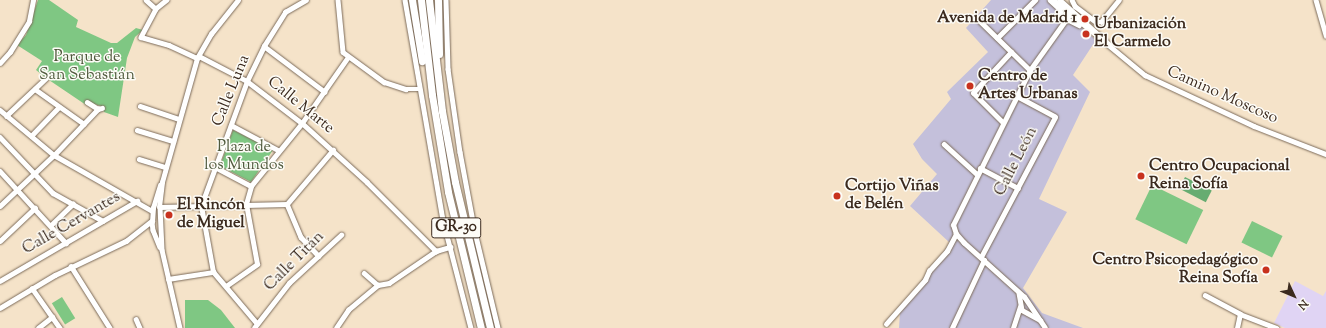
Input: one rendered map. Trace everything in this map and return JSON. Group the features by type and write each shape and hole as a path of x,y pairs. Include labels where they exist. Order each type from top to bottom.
{"highway":[{"path":"412,0 426,81 432,95"},
{"name":"GR-30","path":"421,0 432,95 454,221 481,328"},
{"name":"GR-30","path":"429,0 437,68 463,222 490,328"},
{"path":"437,68 438,0"}],"street":[{"path":"0,63 10,52 29,21 32,0"},
{"path":"146,0 156,9 167,0"},
{"path":"162,250 153,230 152,222 179,119 198,57 211,34 238,0"},
{"name":"Calle Luna","path":"201,206 217,168 247,82 264,46 285,12 306,0"},
{"path":"338,0 343,52 384,82 406,89 419,89"},
{"path":"405,0 419,89 450,247 471,328"},
{"path":"446,0 448,69 460,152 475,232 498,328"},
{"path":"997,38 1035,0"},
{"path":"1050,0 1066,19 1089,28"},
{"name":"Camino Moscoso","path":"1054,0 1062,2 1114,51 1145,75 1169,88 1254,126 1326,154"},
{"path":"1072,0 1075,6 1096,22 1101,22 1119,0"},
{"path":"1316,0 1326,36"},
{"name":"Camino Moscoso","path":"1062,2 1070,14 1089,28"},
{"name":"Calle Marte","path":"156,9 141,37 169,45 198,57 247,82 302,123 333,150 436,251"},
{"path":"1045,328 1030,304 956,234 953,225 955,218 1030,70 1070,14"},
{"path":"980,21 1030,70"},
{"path":"264,46 325,92"},
{"path":"1003,123 973,93 1011,52"},
{"path":"226,286 257,264 246,204 251,186 278,150 302,123 348,57"},
{"path":"6,116 46,78"},
{"path":"35,89 84,124"},
{"name":"Calle León","path":"952,328 983,258 1055,116 1016,96"},
{"path":"0,206 54,156 100,109 87,102"},
{"path":"140,106 179,119"},
{"path":"31,136 59,107"},
{"path":"0,110 54,156 137,201 156,208 246,204 287,204 333,150"},
{"path":"231,126 278,150"},
{"path":"137,130 173,141"},
{"path":"0,137 54,193 103,221"},
{"path":"944,144 977,174"},
{"path":"139,159 166,167"},
{"path":"217,168 251,186"},
{"path":"980,168 1018,188"},
{"path":"0,171 52,224 66,242"},
{"name":"Calle Cervantes","path":"0,281 137,201"},
{"path":"52,224 73,204"},
{"path":"287,204 301,237 319,256"},
{"path":"201,206 213,272 226,286 255,326"},
{"path":"0,241 35,208"},
{"path":"156,208 159,220 162,250 180,328"},
{"path":"0,308 71,266 126,241 152,222 159,220"},
{"path":"886,324 925,280 929,271 947,251 956,234"},
{"name":"Calle Titán","path":"255,326 289,283 341,235"},
{"path":"336,328 348,310 378,286 389,283 436,251 450,247"},
{"path":"71,266 110,328"},
{"path":"168,279 213,272"},
{"path":"364,273 378,286"},
{"path":"32,288 60,328"},
{"path":"1018,292 1023,312 1027,312 1040,320"},
{"path":"1205,295 1240,314 1276,328"},
{"path":"1013,328 1024,302 1030,304"},
{"path":"1016,323 1027,312 1030,304"},
{"path":"1237,328 1240,314"},
{"path":"38,328 52,317"},
{"path":"136,319 140,328"}],"shaded area":[{"path":"991,0 1052,0 1096,40 1073,75 1090,92 1039,199 1067,212 1023,288 1042,313 1083,328 899,328 900,312 950,243 910,206 937,174 922,159 913,144 951,99 947,92 988,52 966,28"},
{"path":"1295,281 1323,296 1326,291 1326,328 1285,328 1274,323"}],"green space":[{"name":"Parque de San Sebastián","path":"38,0 49,0 78,20 76,27 111,43 117,43 136,28 143,30 135,37 127,58 118,117 104,112 101,106 87,102 86,105 46,78 36,70 42,61 17,45 26,35"},
{"name":"Plaza de los Mundos","path":"233,130 273,150 251,182 220,166"},
{"path":"1185,177 1212,191 1206,202 1179,189"},
{"path":"1152,185 1203,210 1187,244 1135,219"},
{"path":"1252,221 1283,236 1272,257 1241,243"},
{"path":"62,297 75,318 65,325 52,303"},
{"path":"185,300 208,300 221,310 235,328 185,328"}],"place":[{"name":"Avenida de Madrid 1","path":"1085,19"},
{"name":"Urbanización El Carmelo","path":"1086,34"},
{"name":"Centro de Artes Urbanas","path":"970,86"},
{"name":"Centro Ocupacional Reina Sofía","path":"1141,176"},
{"name":"Cortijo Viñas de Belén","path":"837,196"},
{"name":"El Rincón de Miguel","path":"169,215"},
{"name":"Centro Psicopedagógico Reina Sofía","path":"1266,270"}]}
